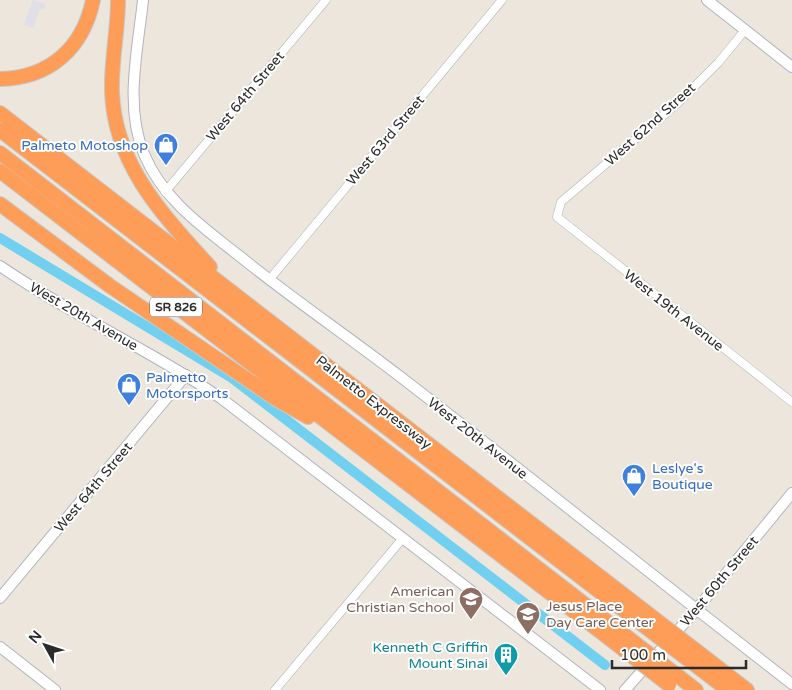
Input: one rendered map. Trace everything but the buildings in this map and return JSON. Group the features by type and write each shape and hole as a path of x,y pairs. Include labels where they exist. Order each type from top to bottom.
{"highway":[{"path":"0,78 30,75 50,66 67,53 81,36 90,17 93,0"},
{"path":"118,0 112,92 117,125 127,158 154,205 234,294"},
{"name":"Palmetto Expressway","path":"0,113 234,294 647,620 694,656 748,690"},
{"path":"0,130 647,620"},
{"path":"0,153 627,644"},
{"name":"SR 826","path":"0,171 352,442 627,644 674,684"},
{"path":"0,204 110,286 276,399 352,442"},
{"path":"694,656 728,690"},
{"path":"674,684 696,690"}],"street":[{"name":"West 20th Avenue","path":"143,0 133,96 136,127 144,153 165,192 189,216 269,280 401,377 792,684"},
{"name":"West 64th Street","path":"165,192 326,0"},
{"name":"West 63rd Street","path":"269,280 502,0"},
{"path":"707,0 792,68"},
{"name":"West 62nd Street","path":"557,217 561,202 678,102 718,63 745,30"},
{"name":"West 19th Avenue","path":"557,217 792,402"},
{"name":"West 20th Avenue","path":"0,266 48,296 186,375 229,404 600,690"},
{"name":"West 64th Street","path":"0,598 186,375"},
{"name":"West 60th Street","path":"625,690 696,610 792,493"},
{"path":"275,690 403,538"},
{"path":"0,647 56,690"}],"shaded area":[{"path":"33,0 46,4 43,10 40,9 33,28 24,24"}],"waterway":[{"path":"0,238 232,378 605,665"}],"place":[{"name":"Palmeto Motoshop","path":"166,166"},
{"name":"Palmetto Motorsports","path":"129,406"},
{"name":"Leslye's Boutique","path":"634,497"},
{"name":"American Christian School","path":"471,620"},
{"name":"Jesus Place Day Care Center","path":"528,635"},
{"name":"Kenneth C Griffin Mount Sinai","path":"506,676"}]}
